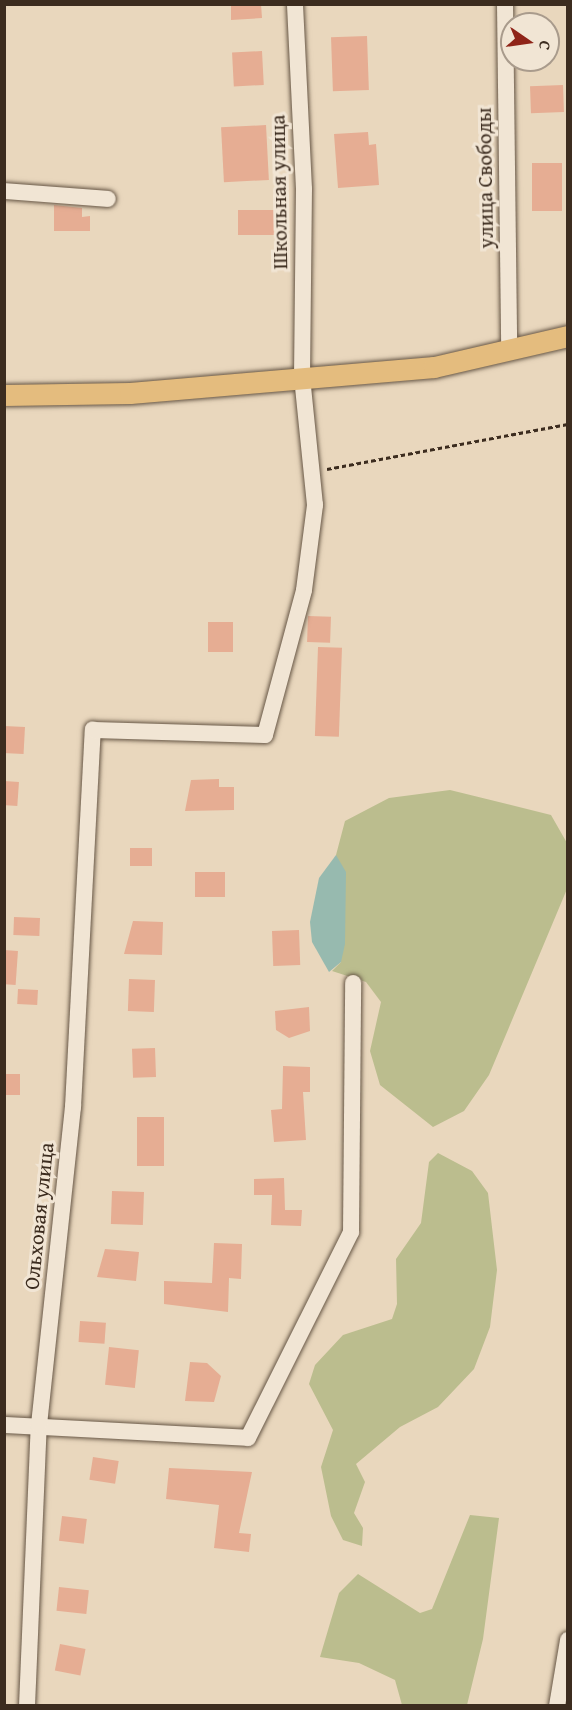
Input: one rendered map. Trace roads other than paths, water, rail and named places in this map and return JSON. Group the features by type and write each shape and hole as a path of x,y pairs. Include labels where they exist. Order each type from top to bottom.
{"main road":[{"path":"4,395 130,393 434,366 567,336"}],"street":[{"name":"Школьная улица","path":"93,730 265,735 304,590 315,505 302,378 304,189 295,4"},
{"name":"улица Свободы","path":"506,4 509,350"},
{"path":"4,190 108,199"},
{"name":"Ольховая улица","path":"27,1706 39,1425 73,1107 93,730"},
{"path":"4,1425 39,1425 248,1438 351,1232 353,983"},
{"path":"557,1706 567,1640"}],"water":[{"path":"336,855 346,872 345,944 341,962 329,972 312,942 310,922 319,878"}]}
